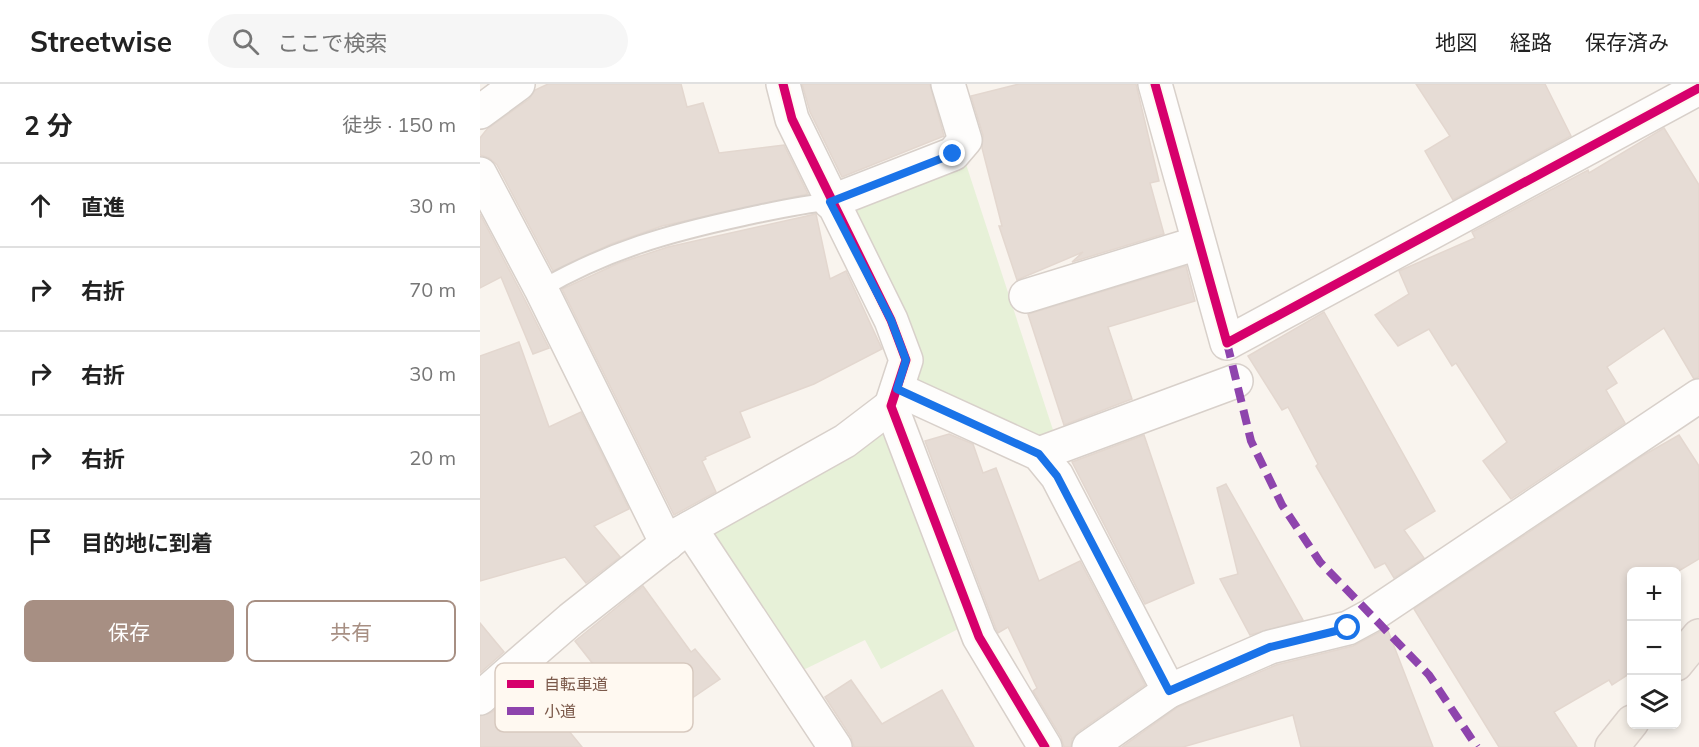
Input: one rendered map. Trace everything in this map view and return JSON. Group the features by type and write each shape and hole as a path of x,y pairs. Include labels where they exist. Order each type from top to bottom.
{"main road":[{"path":"1681,659 1699,636"},
{"path":"1612,747 1627,728"}],"street":[{"path":"480,112 518,84"},
{"path":"520,663 571,619 679,536 845,441 894,398 906,360 891,320 830,202 792,119 783,84"},
{"path":"830,202 953,154 961,147 965,140 948,84"},
{"path":"1155,84 1227,343 1699,87"},
{"path":"480,174 679,536 835,747"},
{"path":"1026,296 1198,243"},
{"path":"1039,454 1236,381"},
{"path":"1089,747 1169,691 1270,647 1356,624 1699,396"},
{"path":"894,398 1039,454 1057,476 1169,691"},
{"path":"894,398 979,637 1045,747"},
{"path":"480,698 495,685"}],"lane":[{"path":"542,289 635,245 686,229 807,204 830,202"}],"green space":[{"path":"964,158 1054,433 1033,442 916,380 845,204"},
{"path":"882,433 962,627 881,669 865,640 797,673 711,544 712,527"}],"building":[{"path":"548,84 681,84 687,107 703,103 719,153 784,145 808,194 662,226 611,244 553,271 497,165 489,158 480,155 480,138 487,129 529,99 535,90"},
{"path":"802,84 930,84 944,136 842,177 810,112"},
{"path":"1019,84 1136,84 1159,181 1150,183 1164,234 1072,262 1083,252 1017,280 999,226 1002,226 982,148 983,135 971,96"},
{"path":"1416,84 1545,84 1571,136 1453,200 1425,151 1450,136"},
{"path":"1664,128 1699,185 1699,377 1694,379 1664,328 1607,367 1617,383 1606,390 1625,423 1511,499 1483,461 1507,442 1456,363 1452,366 1429,329 1398,346 1375,315 1409,294 1399,271 1475,238 1472,232 1588,170 1589,173"},
{"path":"480,214 549,348 533,354 501,277 480,288"},
{"path":"816,214 830,279 846,271 882,349 814,384 740,412 750,437 705,457 706,459 702,461 716,492 674,515 562,289 619,263 668,247"},
{"path":"1186,266 1195,301 1108,327 1132,399 1064,425 1028,314"},
{"path":"1324,312 1435,511 1404,530 1424,558 1394,578 1385,563 1375,568 1316,466 1318,464 1288,407 1282,410 1248,356"},
{"path":"519,342 549,427 581,412 629,509 594,526 620,557 586,583 565,557 480,581 480,356"},
{"path":"949,434 973,444 983,473 996,468 1039,581 1080,561 1145,685 1078,732 1072,739 1071,747 1064,747 1061,737 1033,691 1037,688 1008,627 998,633 996,629 925,441"},
{"path":"1144,435 1194,583 1145,604 1072,462"},
{"path":"1679,435 1699,466 1699,559 1681,570 1681,567 1627,567 1627,675 1612,685 1609,680 1554,712 1577,747 1499,747 1414,609 1644,455"},
{"path":"1226,484 1303,620 1250,635 1220,579 1238,574 1217,488"},
{"path":"643,586 691,652 695,649 720,679 693,697 693,663 592,663 575,641"},
{"path":"480,623 504,652 480,673"},
{"path":"1387,628 1433,747 1301,747 1293,715 1183,747 1122,747 1178,707 1276,665 1353,646"},
{"path":"851,680 882,724 942,690 974,747 854,747 851,737 825,697"},
{"path":"495,709 495,732 570,732 582,747 480,747 480,716"}],"marked path":[{"path":"1227,343 1251,441 1282,505 1320,562 1429,675 1477,747"}],"cycle path":[{"path":"783,84 792,119 891,320 906,360 891,406 979,637 1045,747"},
{"path":"1155,84 1227,343 1699,88"}],"route":[{"path":"953,154 830,202 891,320 906,360 897,389 1039,454 1057,476 1169,691 1270,647 1348,628"}]}
